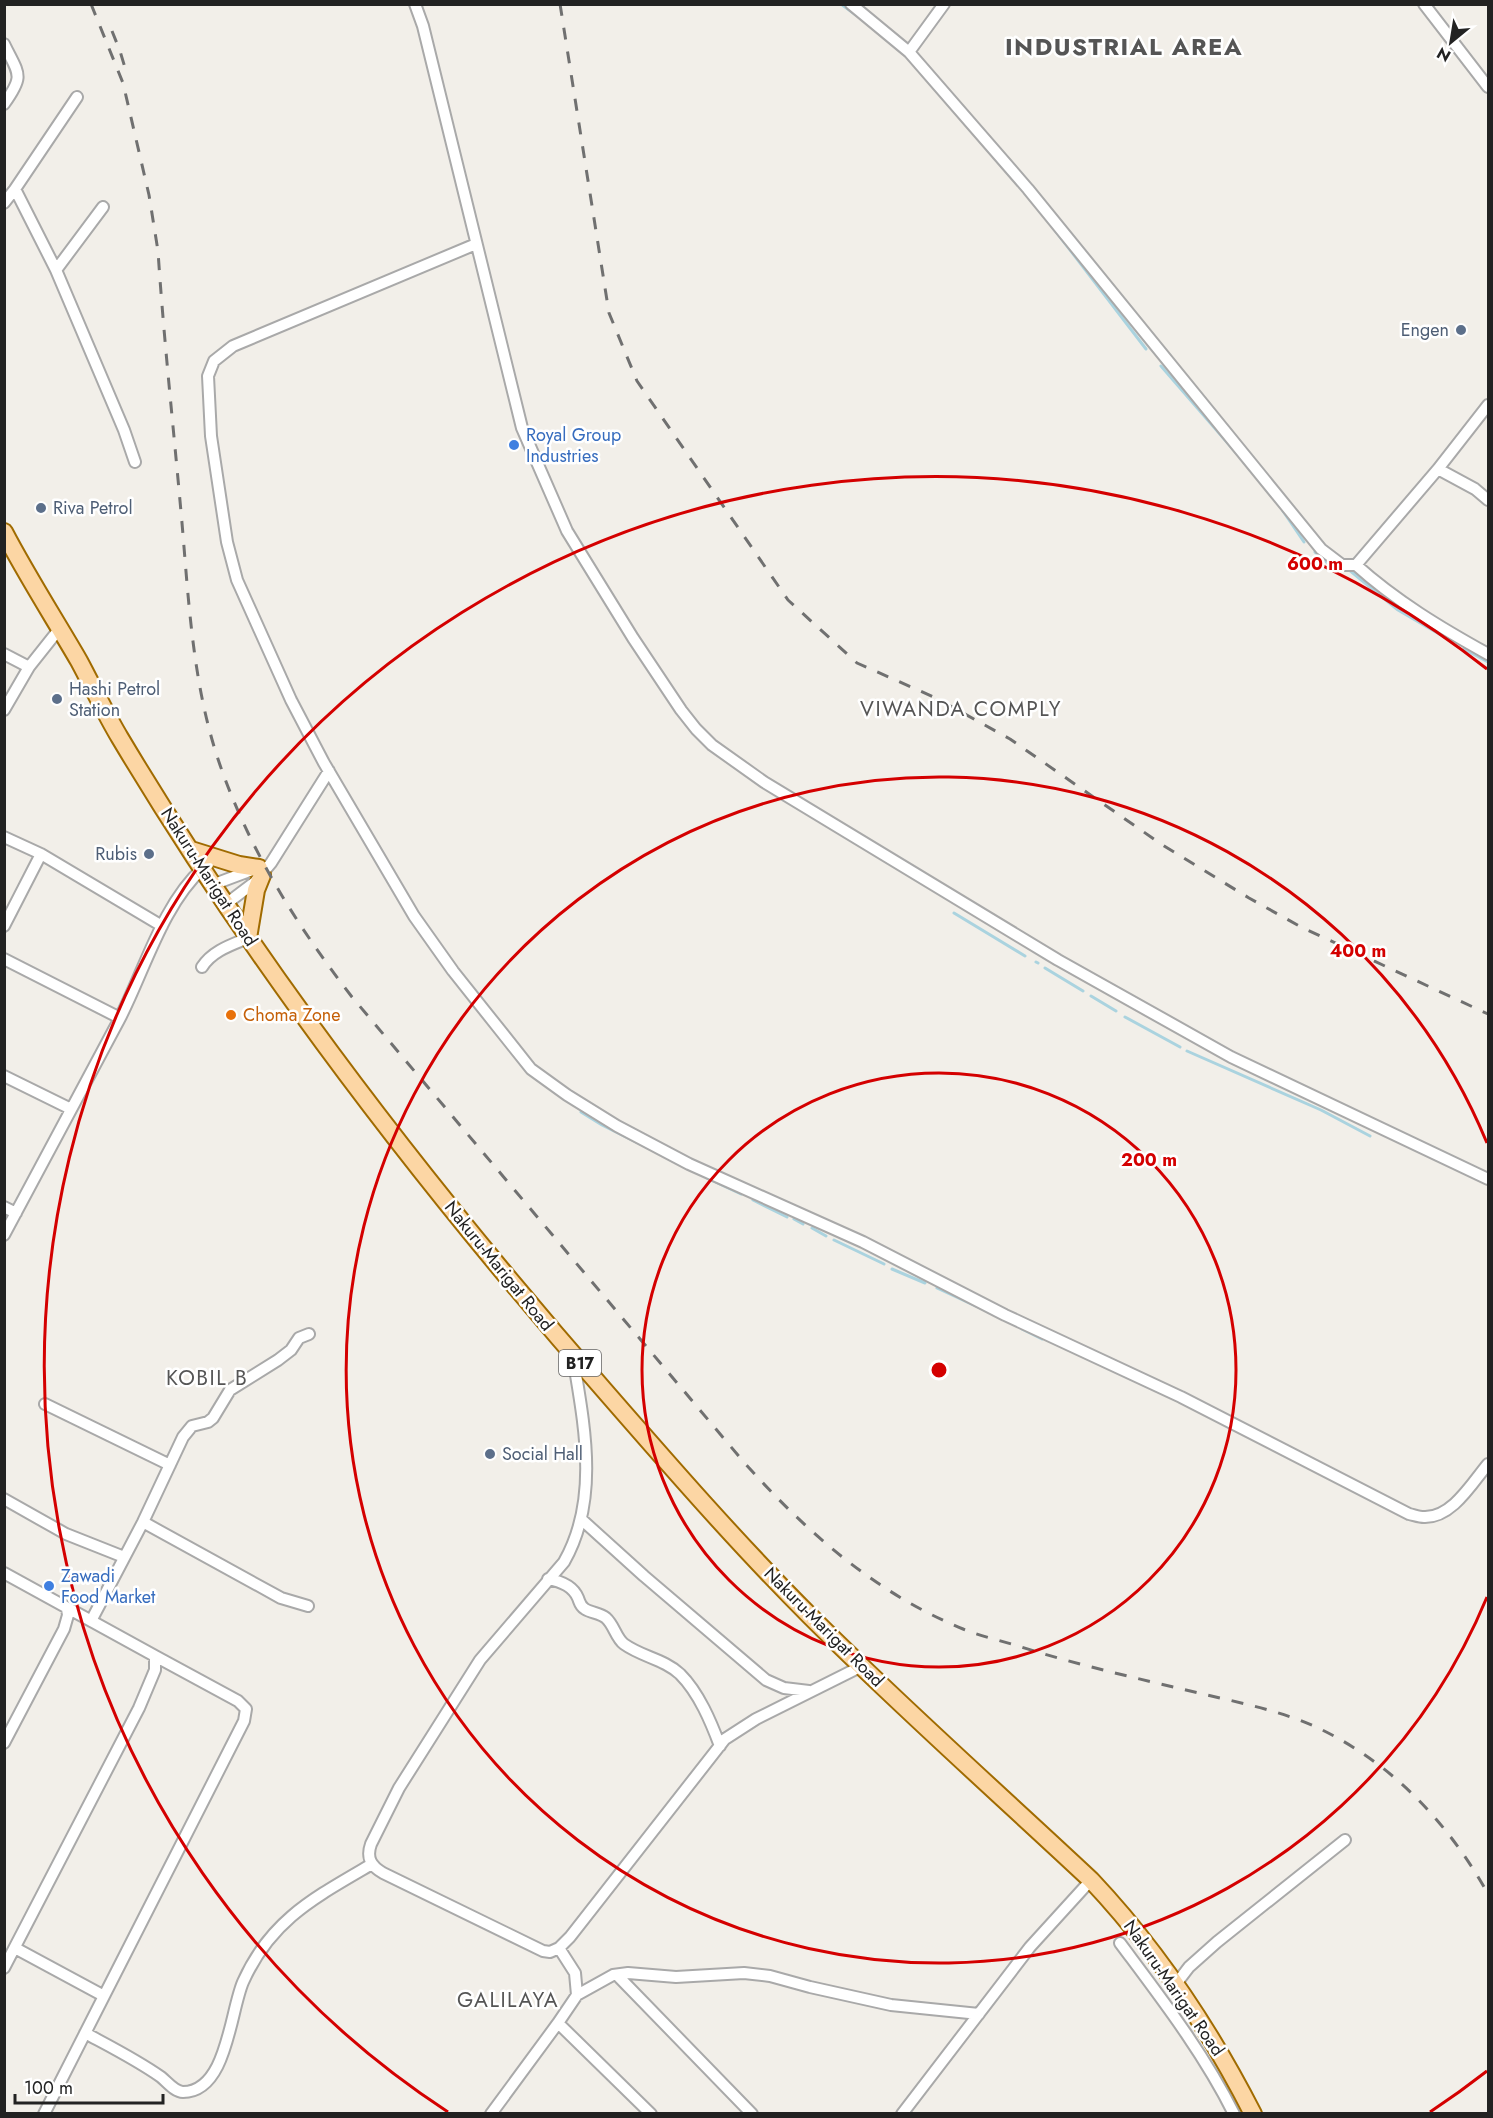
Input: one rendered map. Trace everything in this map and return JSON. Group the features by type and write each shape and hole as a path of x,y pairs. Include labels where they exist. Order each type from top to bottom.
{"main road":[{"name":"Nakuru-Marigat Road","path":"4,532 60,628 118,735 212,885 248,938 381,1119 533,1309 734,1536 862,1666 1090,1880 1122,1913 1176,1984 1205,2028 1253,2114"},
{"path":"191,850 263,870 256,890 248,938"}],"street":[{"path":"415,4 423,26 522,428 567,531 681,710 712,745 764,782 1058,960 1231,1057 1488,1179"},
{"path":"851,4 909,52 1028,189 1321,549 1342,565 1356,565 1381,588 1408,607 1488,654"},
{"path":"909,52 944,4"},
{"path":"1424,4 1488,87"},
{"path":"4,44 19,74 18,84 4,104"},
{"path":"4,203 77,98"},
{"path":"15,189 56,270 124,430 135,462"},
{"path":"56,270 103,207"},
{"path":"476,244 251,338 220,355 209,372 211,436 227,542 237,580 291,700 329,771 414,916 498,1030 531,1069 616,1126 690,1164 863,1242 1005,1315 1181,1397 1409,1514 1425,1517 1440,1514 1455,1503 1488,1464"},
{"path":"1356,565 1438,469 1488,405"},
{"path":"1438,469 1488,500"},
{"path":"4,711 29,667 60,628"},
{"path":"4,654 29,667"},
{"path":"226,904 247,890 263,870 329,771"},
{"path":"4,837 41,854 162,926"},
{"path":"4,926 41,854"},
{"path":"4,1235 120,1018 162,926 192,878 203,868"},
{"path":"212,885 263,870"},
{"path":"201,967 207,958 248,938"},
{"path":"4,959 120,1018"},
{"path":"4,1076 70,1109"},
{"path":"4,1207 16,1213"},
{"path":"91,1621 143,1522 183,1437 192,1426 203,1424 213,1418 230,1390 278,1360 291,1350 299,1338 309,1334"},
{"path":"573,1355 586,1457 585,1496 572,1549 564,1562 480,1660 436,1728 399,1788 371,1844 368,1852 372,1864 383,1873 535,1948 550,1952 559,1948 570,1937 725,1739 756,1719 862,1666"},
{"path":"45,1404 170,1465"},
{"path":"4,1499 66,1534 124,1557"},
{"path":"581,1519 766,1680 784,1688 813,1691"},
{"path":"143,1522 281,1598 308,1606"},
{"path":"4,1574 238,1701 246,1709 244,1721 44,2114"},
{"path":"548,1579 565,1584 573,1590 580,1605 606,1618 625,1645 645,1657 667,1664 681,1675 693,1689 720,1746"},
{"path":"4,1743 64,1629 68,1616 67,1609"},
{"path":"4,1968 139,1708 155,1670 154,1656"},
{"path":"1176,1984 1189,1967 1217,1942 1345,1840"},
{"path":"85,2033 149,2069 178,2091 196,2088 211,2077 219,2063 242,1985 266,1940 287,1918 329,1889 372,1864"},
{"path":"902,2114 1030,1947 1090,1880"},
{"path":"1120,1943 1211,2071 1234,2114"},
{"path":"15,1948 104,1996"},
{"path":"559,1948 575,1973 577,1995"},
{"path":"491,2114 577,1995 595,1983 617,1975 676,1977 744,1973 770,1976 891,2005 980,2014"},
{"path":"617,1975 752,2114"},
{"path":"558,2023 651,2114"}],"waterway":[{"path":"841,4 856,15"},
{"path":"1054,229 1146,349"},
{"path":"1161,366 1238,455"},
{"path":"1283,511 1304,542"},
{"path":"1315,552 1329,564 1335,566"},
{"path":"1348,569 1398,610 1446,638"},
{"path":"1464,649 1488,662"},
{"path":"954,913 1025,956"},
{"path":"1045,968 1083,991"},
{"path":"1091,996 1116,1011"},
{"path":"1125,1017 1180,1047"},
{"path":"1187,1051 1321,1110 1370,1136"},
{"path":"581,1112 654,1151"},
{"path":"707,1178 741,1194"},
{"path":"753,1200 787,1217"},
{"path":"794,1219 803,1224"},
{"path":"812,1228 826,1236"},
{"path":"834,1240 884,1264"},
{"path":"892,1269 925,1283"},
{"path":"937,1288 995,1315"},
{"path":"1022,1329 1042,1339"}],"railway":[{"path":"91,4 123,83 149,195 158,251 190,615 198,676 211,736 232,797 260,857 312,943 352,997 742,1460 791,1511 843,1558 900,1597 969,1631 1085,1665 1289,1716 1343,1741 1393,1776 1436,1819 1455,1842 1488,1894"},
{"path":"560,4 609,313 637,381 788,600 857,663 936,698 1010,739 1161,844 1249,898 1301,927 1488,1014"},
{"path":"112,31 126,71"}],"place":[{"name":"Engen","path":"1461,330"},
{"name":"Royal Group Industries","path":"514,445"},
{"name":"Riva Petrol","path":"41,508"},
{"name":"Hashi Petrol Station","path":"57,699"},
{"name":"Rubis","path":"149,854"},
{"name":"Choma Zone","path":"231,1015"},
{"name":"Social Hall","path":"490,1454"},
{"name":"Zawadi Food Market","path":"49,1586"}],"district":[{"name":"INDUSTRIAL AREA","path":"1124,47"},
{"name":"VIWANDA COMPLY","path":"961,709"},
{"name":"KOBIL B","path":"207,1378"},
{"name":"GALILAYA","path":"508,2000"}]}
